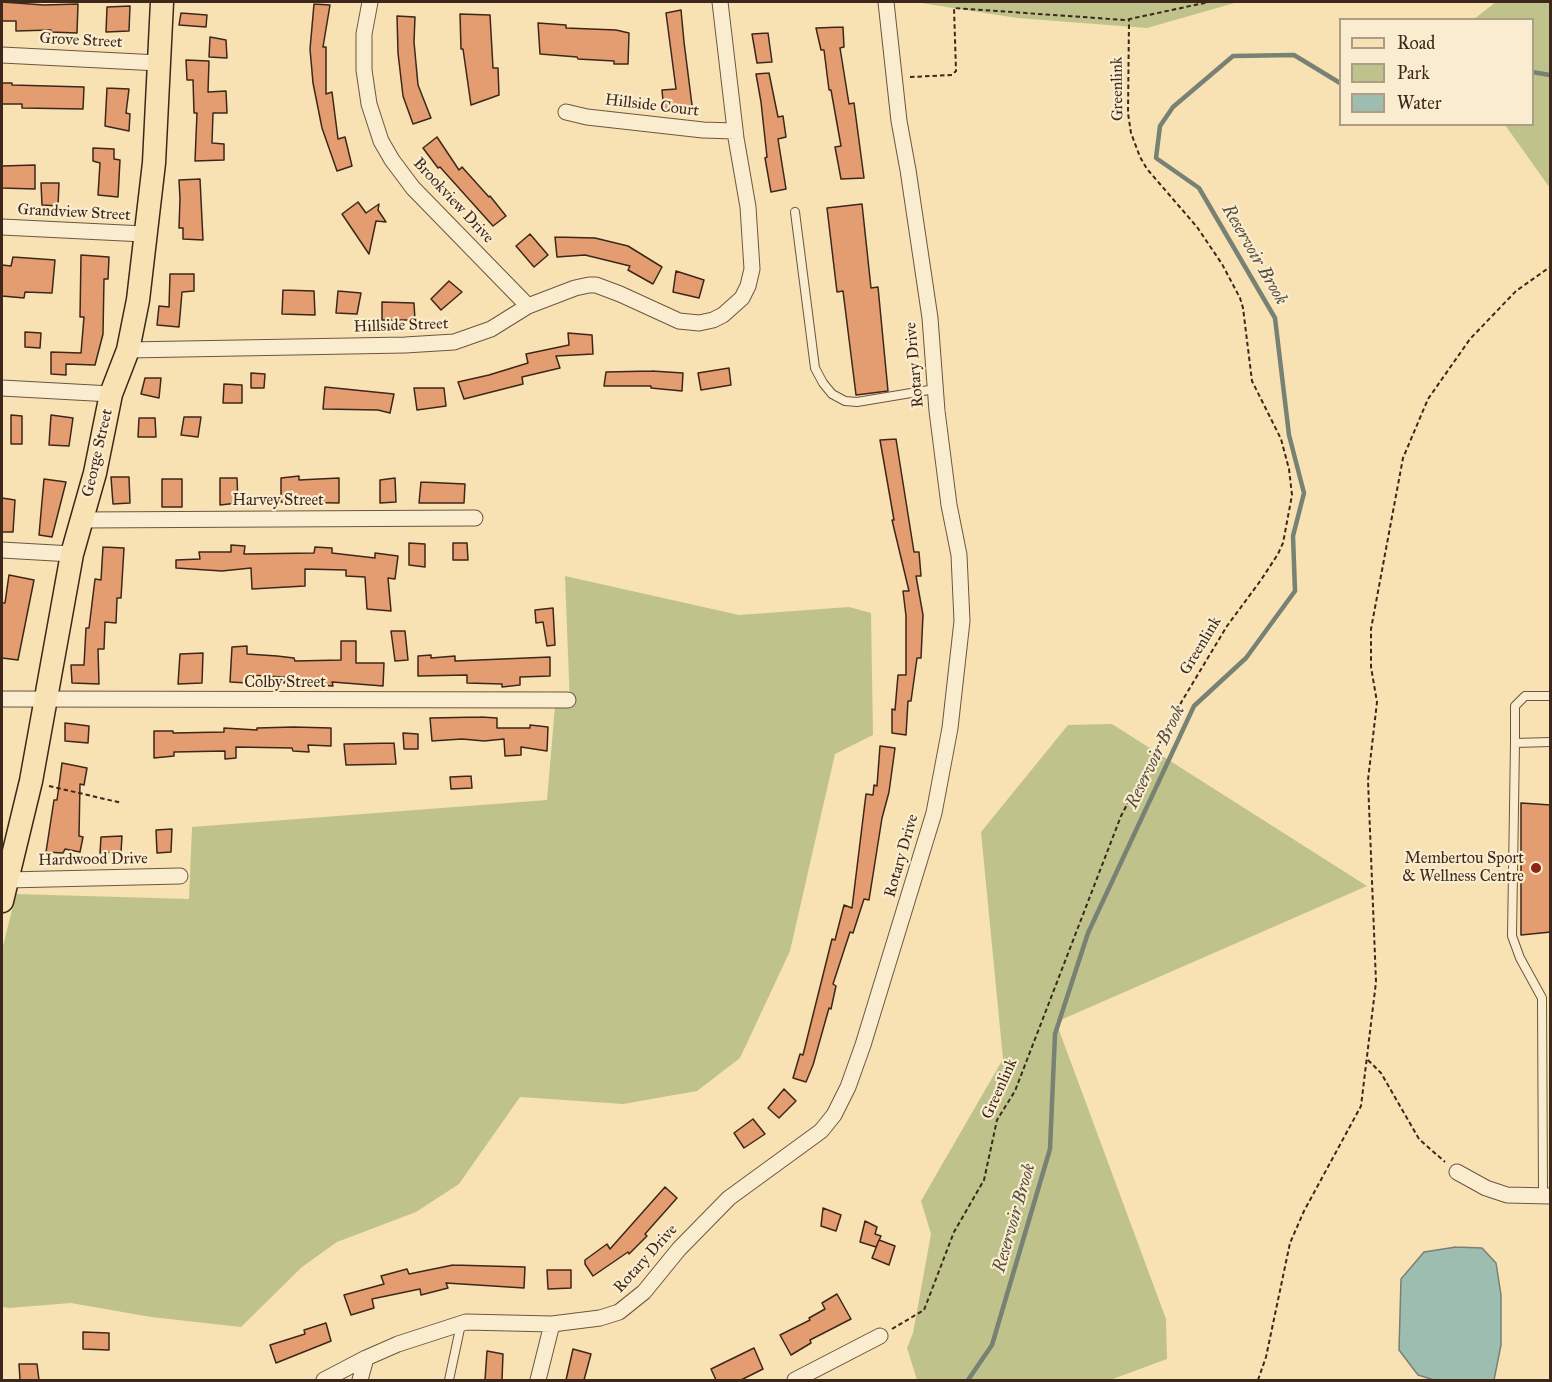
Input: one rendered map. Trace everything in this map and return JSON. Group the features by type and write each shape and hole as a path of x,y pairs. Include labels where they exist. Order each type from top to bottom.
{"main road":[{"name":"George Street","path":"4,890 31,781 72,554 95,472 111,394 128,350 138,300 154,163 162,2"}],"street":[{"name":"Brookview Drive","path":"370,2 363,43 366,88 374,124 384,147 413,188 528,306"},
{"name":"Hillside Street","path":"128,350 446,343 483,333 528,306 589,285 602,287 674,319 686,322 708,321 730,310 744,294 752,269 748,207 735,131 720,2"},
{"name":"Rotary Drive","path":"324,1380 366,1358 413,1338 466,1322 552,1324 607,1316 630,1304 644,1292 679,1249 720,1206 828,1124 848,1087 927,838 941,780 951,720 962,621 960,569 949,505 935,389 929,312 908,170 898,122 886,2"},
{"name":"Grove Street","path":"2,55 159,63"},
{"name":"Hillside Court","path":"566,112 587,117 688,129 735,131"},
{"name":"Grandview Street","path":"2,227 144,234"},
{"path":"2,388 111,394"},
{"name":"Harvey Street","path":"81,520 475,518"},
{"path":"2,550 72,554"},
{"name":"Colby Street","path":"2,699 47,701 568,700"},
{"name":"Hardwood Drive","path":"4,890 180,876"},
{"path":"1456,1172 1496,1192 1518,1196 1547,1196"},
{"path":"538,1380 552,1324"},
{"path":"795,1380 880,1336"},
{"path":"360,1380 366,1358"}],"lane":[{"path":"795,212 815,368 823,383 832,394 845,401 857,402 935,389"},
{"path":"1547,1196 1546,998 1520,958 1512,936 1515,706 1525,696 1551,696"},
{"path":"1515,743 1551,742"},
{"path":"449,1380 461,1324"}],"path":[{"path":"906,76 952,75 956,71 954,8 1129,19 1209,2"},
{"name":"Greenlink","path":"880,1336 924,1310 954,1232 984,1180 997,1120 1015,1091 1121,816 1182,701 1227,626 1262,580 1283,543 1292,495 1290,469 1281,439 1252,381 1240,297 1222,264 1197,227 1148,169 1140,157 1131,134 1128,113 1129,19"},
{"path":"1258,1380 1266,1357 1290,1243 1304,1211 1361,1106 1376,982 1368,780 1377,702 1371,668 1371,629 1403,458 1428,399 1470,339 1516,291 1551,267"},
{"path":"31,781 122,803"},
{"path":"1367,1059 1381,1073 1419,1139 1456,1172"}],"green space":[{"path":"915,2 1238,2 1147,28 1017,18"},
{"path":"1496,2 1550,2 1550,188 1506,126 1534,126 1534,18 1475,18"},
{"path":"565,576 739,615 849,607 871,613 873,735 835,754 790,951 740,1058 697,1091 623,1104 520,1097 459,1184 416,1212 337,1242 302,1267 241,1327 151,1317 71,1303 2,1307 2,950 16,894 189,899 192,827 547,800 555,706 570,706"},
{"path":"1112,724 1367,886 1056,1022 1166,1319 1167,1359 1110,1380 917,1380 907,1348 913,1333 931,1234 921,1201 1003,1059 981,832 1068,725"}],"water":[{"path":"1456,1247 1482,1248 1496,1263 1501,1295 1501,1345 1494,1380 1434,1380 1418,1375 1399,1350 1401,1279 1424,1252"}],"building":[{"path":"2,2 44,5 78,4 77,33 51,32 51,30 16,31 16,21 2,21"},
{"path":"314,4 330,5 323,47 326,47 326,94 332,92 338,139 345,137 352,166 337,171 322,128 313,83 310,49"},
{"path":"130,6 129,31 106,32 107,7"},
{"path":"681,10 693,113 664,112 662,90 676,89 666,13"},
{"path":"181,13 207,15 206,27 179,25"},
{"path":"460,14 490,15 493,68 498,68 499,95 471,105 463,49 461,49"},
{"path":"397,16 415,17 414,42 418,85 431,118 413,124 403,96"},
{"path":"538,23 566,25 566,28 616,30 629,33 628,64 540,54"},
{"path":"843,27 844,47 840,48 849,104 854,103 864,178 841,179 835,147 841,146 831,90 829,90 824,50 821,50 816,28"},
{"path":"768,33 772,62 757,63 752,34"},
{"path":"210,37 226,40 227,58 209,57"},
{"path":"186,60 209,61 208,92 226,91 227,113 213,113 212,143 224,144 224,160 195,161 197,113 194,113 193,80 187,80"},
{"path":"769,73 778,117 783,116 786,137 778,139 786,189 771,192 756,74"},
{"path":"2,83 84,87 83,109 22,108 22,104 2,104"},
{"path":"107,88 129,89 126,113 130,114 129,131 105,126"},
{"path":"437,137 459,170 462,167 506,216 493,226 440,167 438,168 423,148"},
{"path":"93,148 114,149 114,159 120,160 118,197 98,195 100,163 93,161"},
{"path":"35,165 35,189 2,188 2,166"},
{"path":"200,179 203,240 183,239 183,228 179,228 179,180"},
{"path":"41,183 59,183 58,206 42,205"},
{"path":"358,202 366,213 379,204 378,210 386,222 376,221 369,254 342,214"},
{"path":"862,204 871,288 878,287 888,391 856,395 843,291 837,292 827,208"},
{"path":"530,234 548,255 534,267 516,246"},
{"path":"555,237 595,238 628,246 662,267 653,284 628,270 630,266 585,255 557,257"},
{"path":"81,255 109,257 108,279 104,279 103,334 95,365 66,364 66,375 51,374 51,352 81,353 84,317 80,317"},
{"path":"13,257 55,260 52,293 25,292 24,298 2,296 2,265 11,266"},
{"path":"676,271 704,280 699,298 673,292"},
{"path":"170,274 194,274 194,291 182,292 179,327 157,325 159,306 169,307"},
{"path":"449,281 462,292 441,310 431,299"},
{"path":"283,290 314,291 315,315 282,314"},
{"path":"338,291 361,293 357,314 336,313"},
{"path":"382,302 414,303 415,320 382,320"},
{"path":"25,332 41,333 40,348 25,347"},
{"path":"568,333 592,335 593,354 556,356 560,368 522,377 523,384 464,399 458,382 528,363 526,354 569,345"},
{"path":"729,368 731,385 701,390 698,373"},
{"path":"606,372 683,373 682,391 651,388 651,386 604,386"},
{"path":"251,373 265,374 264,388 251,388"},
{"path":"145,378 161,378 159,398 141,394"},
{"path":"224,384 242,385 242,403 223,403"},
{"path":"325,387 394,394 390,413 378,410 323,409"},
{"path":"414,388 444,388 446,406 417,410"},
{"path":"11,415 22,416 22,444 11,444"},
{"path":"51,415 73,418 69,446 49,445"},
{"path":"184,417 201,417 198,437 181,435"},
{"path":"139,418 155,418 156,437 138,437"},
{"path":"896,439 914,552 919,552 921,576 916,576 923,615 921,658 917,658 911,701 908,701 906,735 892,733 892,709 895,710 898,675 906,675 906,616 903,591 909,591 892,520 894,520 880,440"},
{"path":"299,476 299,480 339,478 339,503 281,502 281,478"},
{"path":"111,477 129,477 130,503 113,504"},
{"path":"220,478 237,478 238,503 220,505"},
{"path":"395,478 396,502 380,503 380,480"},
{"path":"44,479 66,482 52,537 39,535"},
{"path":"162,479 182,479 182,507 162,507"},
{"path":"421,482 465,484 464,503 419,503"},
{"path":"2,498 15,500 13,532 2,532"},
{"path":"409,543 425,544 425,567 409,565"},
{"path":"453,543 467,543 468,560 453,560"},
{"path":"231,545 245,546 244,554 314,553 315,547 332,548 332,553 375,558 375,553 398,556 395,579 388,578 391,611 367,609 365,577 346,576 346,570 305,569 305,586 252,589 251,568 222,571 176,568 176,560 200,559 199,552 231,552"},
{"path":"103,547 124,548 121,598 117,598 116,623 105,622 104,649 98,649 99,684 72,683 71,665 84,665 86,628 89,628 95,579 101,580"},
{"path":"9,575 34,580 18,660 2,658 2,603 5,603"},
{"path":"553,608 555,645 547,646 543,622 536,623 535,610"},
{"path":"391,631 405,631 408,660 395,661"},
{"path":"341,641 356,641 356,663 384,663 383,686 332,682 333,686 318,685 317,681 284,683 284,677 248,675 248,683 230,682 232,647 247,646 247,654 294,658 295,661 341,660"},
{"path":"203,653 202,683 178,684 180,654"},
{"path":"431,655 431,658 455,656 455,661 550,657 550,676 520,677 520,685 502,687 502,684 467,683 467,675 418,676 418,656"},
{"path":"430,718 497,718 497,728 530,728 530,725 548,727 547,751 521,747 521,755 505,756 504,739 432,741"},
{"path":"65,723 89,726 88,743 65,741"},
{"path":"224,728 257,730 257,728 331,728 331,746 308,745 309,752 293,751 292,748 236,747 236,758 225,759 225,751 174,752 174,756 154,758 154,731 224,732"},
{"path":"403,733 418,734 418,749 404,749"},
{"path":"394,743 396,764 346,765 344,744"},
{"path":"880,746 895,748 869,900 864,899 853,933 850,932 833,984 836,986 831,1009 829,1008 806,1082 793,1078 800,1054 803,1055 832,939 835,940 844,905 852,908 866,794 873,795 874,785 877,786"},
{"path":"62,763 87,768 84,785 80,784 79,836 83,837 80,852 65,849 63,853 46,852"},
{"path":"471,776 472,788 451,789 450,777"},
{"name":"Membertou Sport & Wellness Centre","path":"1521,803 1551,805 1551,932 1521,935"},
{"path":"172,829 171,852 157,853 156,830"},
{"path":"122,836 121,852 100,853 101,837"},
{"path":"784,1089 796,1101 779,1118 768,1108"},
{"path":"753,1119 765,1134 744,1148 734,1133"},
{"path":"665,1187 677,1198 645,1234 647,1236 629,1254 628,1252 593,1276 585,1260 607,1244 610,1249"},
{"path":"823,1208 841,1215 836,1231 821,1226"},
{"path":"865,1221 877,1227 875,1234 881,1236 876,1247 860,1242"},
{"path":"879,1240 895,1246 889,1265 872,1258"},
{"path":"453,1265 525,1267 524,1288 446,1283 448,1288 421,1295 420,1289 372,1299 374,1308 351,1315 344,1295 384,1284 381,1276 407,1269 409,1274"},
{"path":"547,1270 571,1270 571,1288 548,1289"},
{"path":"837,1294 851,1319 810,1340 811,1343 791,1355 780,1335 810,1320 809,1318 825,1309 822,1303"},
{"path":"326,1323 331,1341 276,1363 270,1345 305,1334 304,1330"},
{"path":"83,1332 109,1333 109,1350 83,1349"},
{"path":"754,1348 763,1369 741,1380 716,1380 711,1369"},
{"path":"573,1349 591,1354 584,1380 566,1380"},
{"path":"487,1351 503,1354 502,1380 485,1380"},
{"path":"19,1364 37,1364 39,1380 20,1380"}],"waterway":[{"name":"Reservoir Brook","path":"968,1380 992,1345 1050,1149 1055,1034 1088,933 1194,706 1246,658 1295,591 1293,536 1304,493 1289,435 1275,318 1199,188 1156,158 1160,126 1173,107 1233,56 1294,55 1339,82"},
{"name":"Reservoir Brook","path":"1534,72 1550,75"}],"place":[{"name":"Membertou Sport & Wellness Centre","path":"1536,868"}]}
